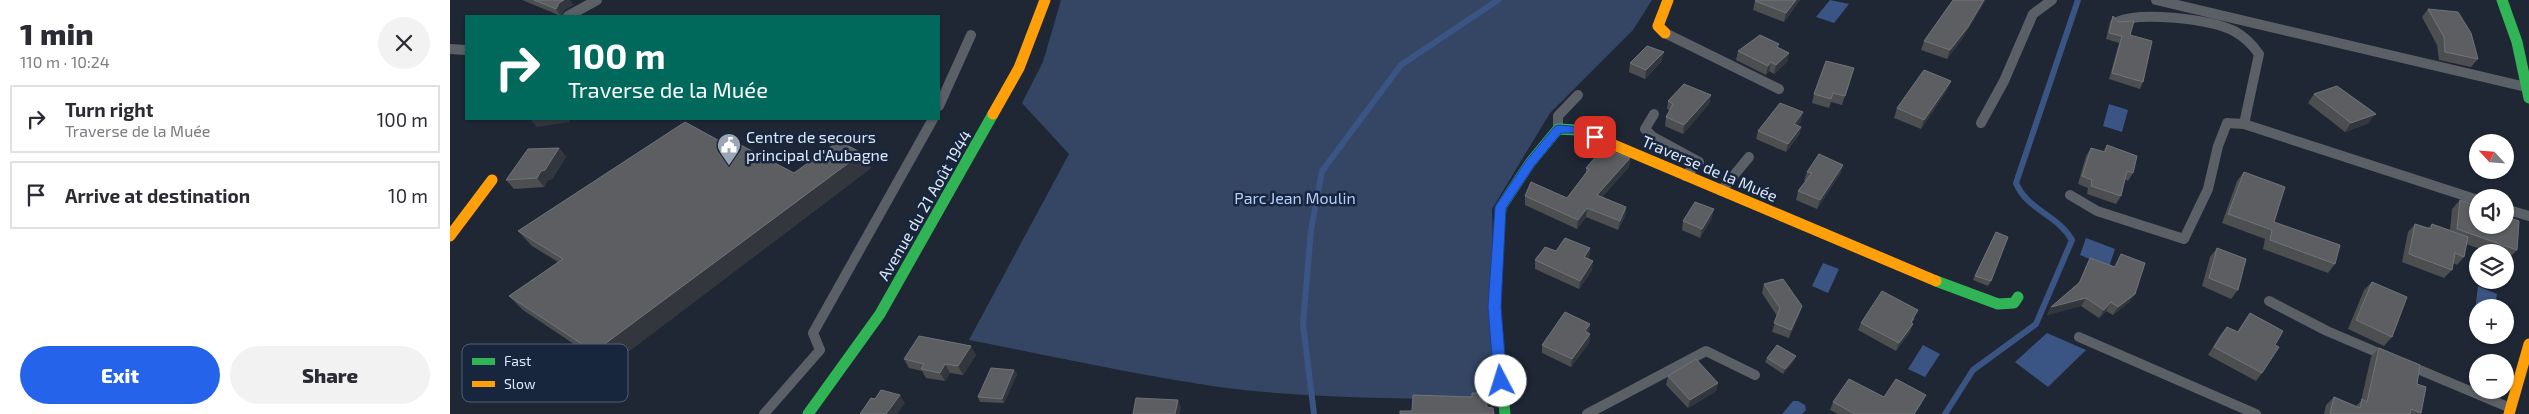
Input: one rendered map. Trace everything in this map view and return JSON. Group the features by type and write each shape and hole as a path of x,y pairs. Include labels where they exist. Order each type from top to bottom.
{"street":[{"name":"Avenue du 21 Août 1944","path":"808,414 880,314 940,211 1019,68 1045,0"},
{"path":"1665,32 1658,26 1668,0"},
{"path":"2502,0 2517,42 2528,93"},
{"path":"1506,414 1502,400 1494,307 1501,207 1530,164 1558,129"},
{"name":"Traverse de la Muée","path":"1558,129 1577,130 1937,282 1998,304 2014,303 2018,297"},
{"path":"450,236 492,180"},
{"path":"2510,411 2529,344"}],"lane":[{"path":"570,15 597,0"},
{"path":"1981,123 2004,81 2033,14 2052,0"},
{"path":"2156,0 2528,93"},
{"path":"2117,22 2127,17 2194,21 2212,24 2248,39 2259,54 2244,124"},
{"path":"1665,32 1778,89"},
{"path":"940,104 971,36"},
{"path":"450,49 465,50"},
{"path":"1558,129 1558,116 1578,95"},
{"path":"1654,114 1645,129 1653,137 1698,162 1685,176"},
{"path":"764,414 820,350 813,333 922,142 933,120"},
{"path":"2070,195 2097,211 2184,239 2208,189 2218,146 2227,123 2244,124 2469,197"},
{"path":"1721,191 1749,158"},
{"path":"2514,212 2529,216"},
{"path":"2269,301 2327,331 2510,411"},
{"path":"2079,337 2256,414"},
{"path":"1587,414 1706,351 1755,375"}],"green space":[{"name":"Parc Jean Moulin","path":"1061,0 1652,0 1633,30 1550,113 1492,209 1496,400 1357,397 1253,391 1156,377 969,340 1069,154 1022,103 1043,62"}],"shaded area":[{"path":"1830,0 1849,4 1834,23 1816,17"},
{"path":"2109,104 2128,110 2122,132 2103,126"},
{"path":"2086,238 2115,249 2109,267 2080,255"},
{"path":"1823,263 1839,269 1828,293 1812,286"},
{"path":"2478,289 2485,289 2497,294 2496,299 2476,299"},
{"path":"2047,333 2086,350 2048,387 2015,362"},
{"path":"1923,345 1940,354 1925,377 1908,369"},
{"path":"1793,401 1798,401 1805,405 1806,410 1802,414 1782,414"}],"building":[{"path":"534,0 564,0 559,3 556,9"},
{"path":"1756,0 1796,0 1786,13"},
{"path":"1953,0 1984,0 1968,27 1950,50 1924,41"},
{"path":"2428,9 2458,12 2471,33 2478,59 2445,52 2444,37"},
{"path":"2113,16 2118,22 2134,21 2130,35 2152,41 2143,82 2112,73 2122,36 2109,33"},
{"path":"1760,35 1779,44 1777,47 1789,53 1776,65 1771,62 1768,66 1738,51"},
{"path":"1647,46 1664,52 1646,70 1630,63"},
{"path":"1826,61 1854,68 1845,96 1833,93 1831,99 1814,94"},
{"path":"1924,70 1951,81 1924,120 1897,108"},
{"path":"1684,84 1711,95 1684,125 1666,117 1673,104 1668,101"},
{"path":"2337,86 2376,114 2351,123 2314,94"},
{"path":"1780,103 1803,112 1794,124 1801,127 1788,144 1758,131"},
{"path":"685,122 727,145 733,141 794,173 839,141 862,153 605,344 582,344 509,296 563,259 518,231"},
{"path":"2107,145 2137,156 2133,173 2127,171 2121,196 2091,186 2092,180 2082,176 2091,148 2105,152"},
{"path":"559,148 545,170 541,171 537,178 506,180 528,149"},
{"path":"1603,148 1630,158 1597,195 1626,207 1620,221 1587,208 1578,220 1525,196 1531,182 1567,198 1589,169 1586,168"},
{"path":"1819,154 1843,165 1820,200 1798,191 1812,173 1807,172"},
{"path":"2244,172 2285,187 2274,222 2340,245 2335,264 2270,240 2272,230 2228,214"},
{"path":"2460,200 2469,203 2469,233 2457,229"},
{"path":"1695,202 1714,209 1702,229 1683,221"},
{"path":"2514,219 2519,221 2517,250 2514,249 2514,244 2500,244 2471,234 2514,234"},
{"path":"2415,224 2431,229 2432,224 2468,237 2464,257 2455,253 2452,270 2409,254"},
{"path":"1996,232 2008,237 1991,281 1975,276"},
{"path":"1565,238 1590,248 1584,257 1593,261 1580,281 1535,260 1545,247 1556,251"},
{"path":"2217,248 2246,259 2238,290 2209,278"},
{"path":"2121,254 2145,263 2135,294 2118,307 2111,302 2104,310 2086,298 2051,307 2080,282 2090,258 2115,267"},
{"path":"1783,279 1802,306 1791,330 1774,323 1780,308 1764,284"},
{"path":"2372,282 2407,297 2392,337 2356,320"},
{"path":"1882,291 1918,310 1911,322 1913,324 1899,343 1861,323"},
{"path":"1565,312 1590,324 1585,331 1590,334 1572,359 1542,345"},
{"path":"2250,313 2283,331 2275,345 2279,347 2262,373 2214,347 2227,327 2238,332"},
{"path":"919,336 971,346 958,366 945,364 940,373 921,369 924,364 904,359"},
{"path":"1777,345 1796,356 1785,369 1767,358"},
{"path":"2379,348 2420,365 2417,384 2426,387 2421,413 2411,409 2410,414 2330,413 2334,397 2360,408 2362,399 2367,402"},
{"path":"1696,359 1718,383 1690,400 1668,376"},
{"path":"991,368 1014,370 1002,399 978,397"},
{"path":"1849,379 1884,397 1896,379 1926,395 1914,414 1855,414 1833,402"},
{"path":"881,390 900,395 886,414 860,414 871,398 875,399"},
{"path":"1472,393 1486,393 1487,407 1493,408 1494,414 1400,414 1400,411 1412,411 1413,395 1472,397"},
{"path":"1136,398 1178,400 1175,414 1133,414"}],"waterway":[{"path":"1314,414 1303,324 1311,230 1322,171 1401,65 1498,0"},
{"path":"1945,414 1973,370 2036,324 2072,240 2059,224 2027,200 2016,183 2078,0"}],"traffic: fast":[{"path":"2502,0 2517,42 2529,98"},
{"path":"808,414 880,314 993,114"},
{"path":"1505,414 1494,307 1501,207 1530,163 1558,129 1577,130 1614,145"},
{"path":"1936,281 1998,304 2014,303 2018,297"}],"traffic: slow":[{"path":"993,114 1019,68 1045,0"},
{"path":"1665,33 1658,26 1668,0"},
{"path":"1614,145 1936,281"},
{"path":"450,236 492,180"},
{"path":"2509,414 2529,344"}],"place":[{"name":"Centre de secours principal d'Aubagne","path":"729,166"}],"route":[{"path":"1501,381 1494,307 1501,207 1530,164 1552,134 1558,129 1577,130 1595,137"}]}
